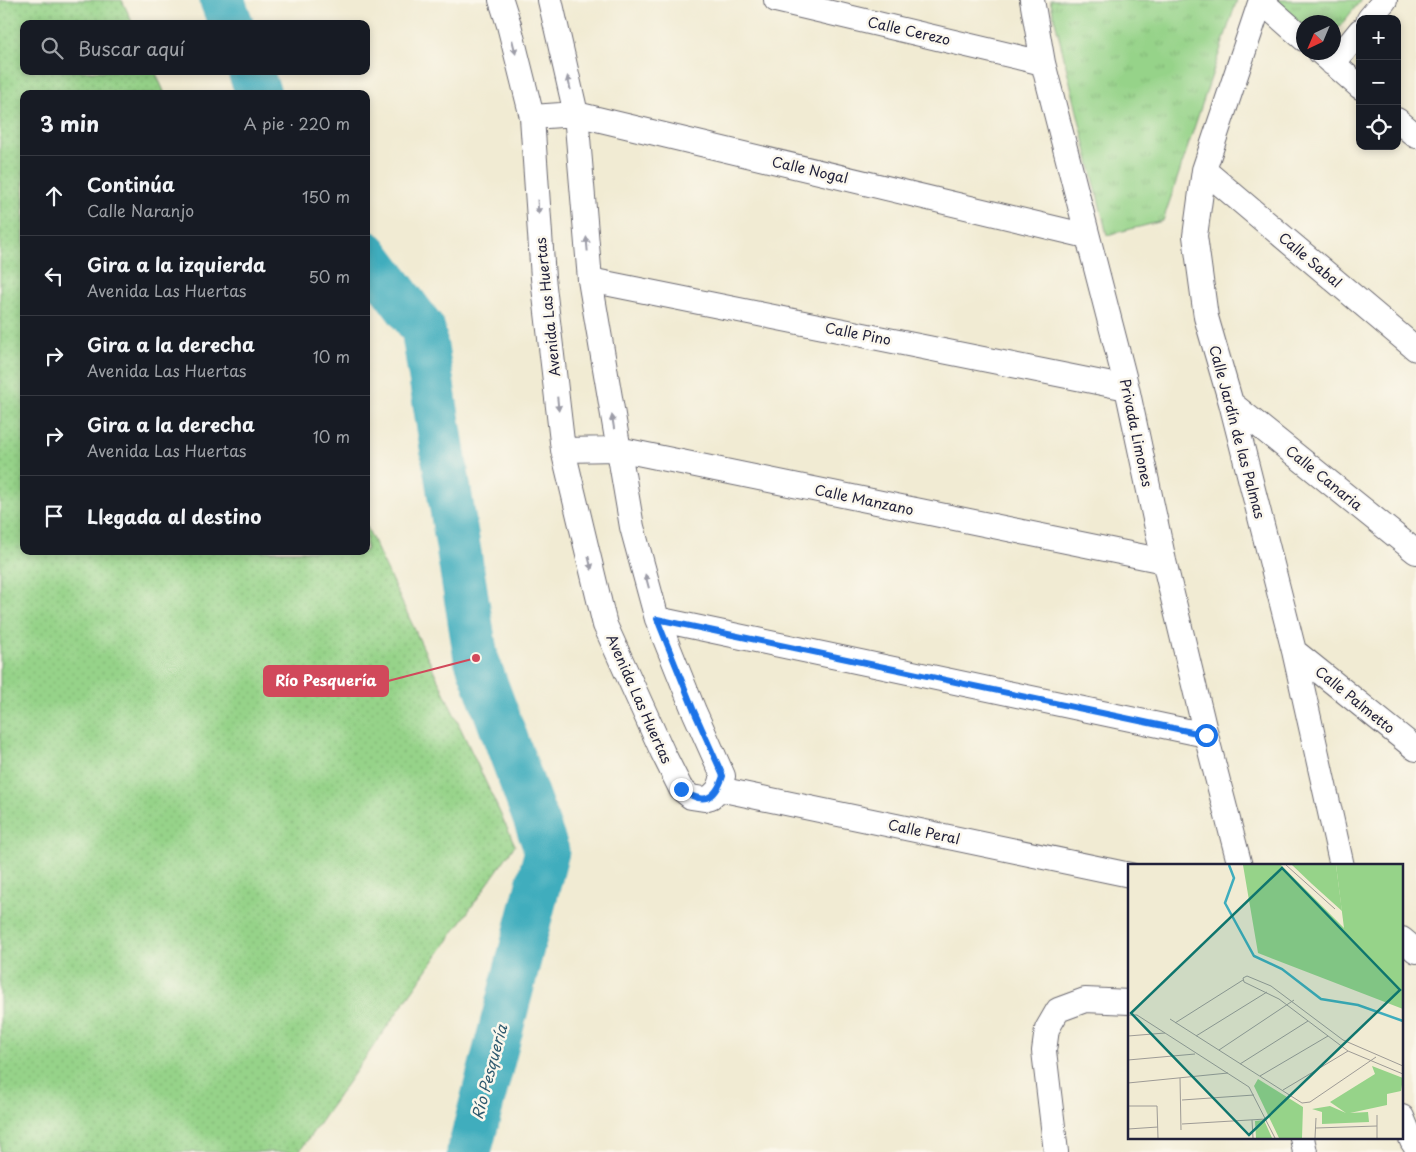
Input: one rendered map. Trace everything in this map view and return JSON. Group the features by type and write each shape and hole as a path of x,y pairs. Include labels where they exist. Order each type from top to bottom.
{"street":[{"name":"Avenida Las Huertas","path":"501,0 532,117 544,278 563,450 606,625 681,789 692,797 704,799 711,797 719,789"},
{"path":"550,0 576,114 590,280 632,527 657,619 694,711 723,776 719,789"},
{"name":"Calle Cerezo","path":"776,0 1043,63"},
{"name":"Privada Limones","path":"1032,0 1043,63 1127,388 1164,561 1239,864"},
{"path":"1372,15 1385,0"},
{"path":"1261,1 1296,31"},
{"name":"Calle Jardín de las Palmas","path":"1261,1 1204,170 1195,236 1206,316 1231,403 1294,651 1342,864"},
{"path":"1341,46 1356,34"},
{"path":"1328,60 1356,84"},
{"name":"Calle Nogal","path":"532,117 576,114 1087,236"},
{"path":"1401,123 1416,136"},
{"name":"Calle Sabal","path":"1204,170 1416,349"},
{"name":"Calle Pino","path":"590,280 1127,388"},
{"name":"Calle Canaria","path":"1231,403 1416,552"},
{"name":"Calle Manzano","path":"563,450 618,450 1164,561"},
{"path":"657,619 1206,735"},
{"name":"Calle Palmetto","path":"1294,651 1416,748"},
{"name":"Calle Peral","path":"719,789 1128,875"},
{"path":"1404,941 1416,951"},
{"path":"1056,1152 1044,1050 1048,1029 1058,1010 1085,1000 1128,1002"},
{"path":"1404,1122 1416,1147"}],"green space":[{"path":"0,0 122,0 131,20 20,20 20,75 157,75 163,90 20,90 20,555 370,555 370,534 515,845 299,1152 0,1152"},
{"path":"1050,0 1237,0 1163,221 1107,235"},
{"path":"1279,0 1361,0 1341,25 1341,15 1296,15 1296,20 1277,4"}],"waterway":[{"name":"Río Pesquería","path":"222,0 230,20"},
{"name":"Río Pesquería","path":"252,75 257,90"},
{"name":"Río Pesquería","path":"370,258 423,329 476,658 547,851 469,1152"}],"place":[{"name":"Río Pesquería","path":"476,658"}],"route":[{"path":"681,789 692,797 704,799 711,797 719,789 723,776 694,711 657,619 1206,735"}]}
